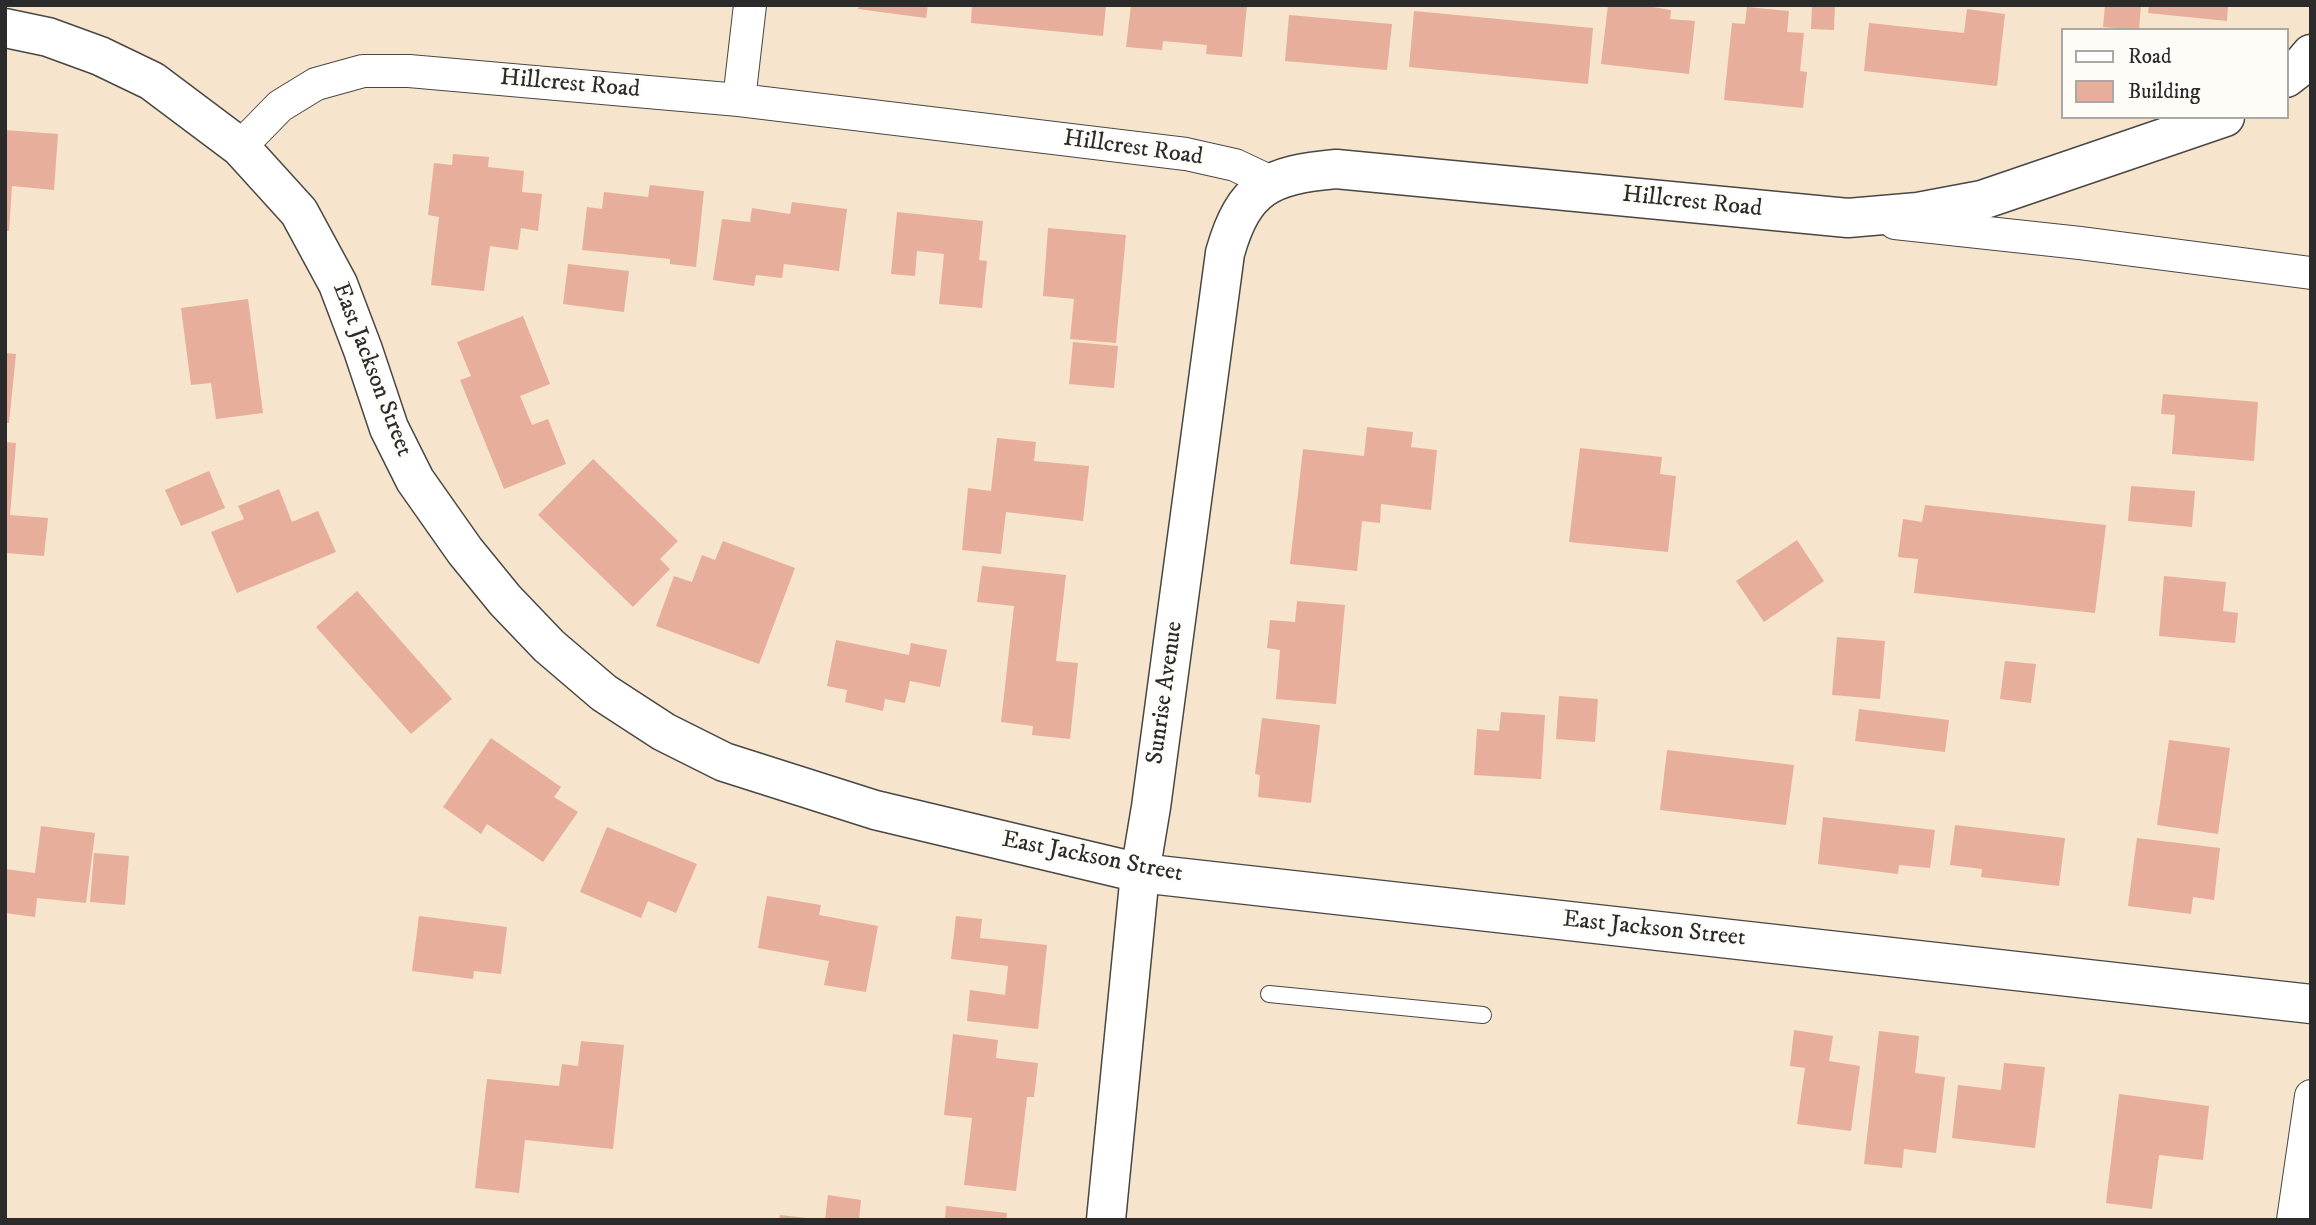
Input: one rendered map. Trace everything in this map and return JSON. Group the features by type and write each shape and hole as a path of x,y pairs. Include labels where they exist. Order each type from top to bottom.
{"street":[{"path":"739,100 750,5"},
{"path":"5,28 48,37 100,56 152,81 240,147"},
{"path":"2288,76 2311,54"},
{"name":"Hillcrest Road","path":"240,147 280,106 316,84 363,71 409,71 739,100 1186,154 1235,165 1271,182 1289,175 1311,172 1364,170 1848,218 2311,273"},
{"path":"1848,218 1918,212 1982,200 2219,119"},
{"name":"East Jackson Street","path":"240,147 299,212 338,284 389,428 415,481 465,551 505,600 548,646 604,693 664,732 724,762 805,790 875,810 1140,873 2311,1004"},
{"name":"Sunrise Avenue","path":"1106,1220 1140,873 1225,253 1241,212 1252,198 1271,182"},
{"path":"2293,1220 2311,1096"}],"lane":[{"path":"1269,994 1483,1015"}],"building":[{"path":"859,5 928,5 926,18 858,9"},
{"path":"972,5 1106,5 1103,36 971,23"},
{"path":"1131,5 1247,5 1242,57 1206,54 1207,45 1163,41 1162,50 1126,47"},
{"path":"1608,5 1640,5 1671,10 1670,19 1695,21 1689,74 1601,64"},
{"path":"1812,5 1835,5 1834,30 1811,29"},
{"path":"2105,5 2141,5 2139,28 2103,27"},
{"path":"2149,5 2228,5 2227,21 2148,13"},
{"path":"1747,7 1789,11 1787,32 1804,33 1800,71 1807,72 1803,108 1724,100 1732,23 1745,24"},
{"path":"1967,9 2005,14 1997,86 1864,71 1869,23 1964,33"},
{"path":"1414,11 1593,28 1588,84 1409,67"},
{"path":"1289,15 1392,24 1387,70 1285,61"},
{"path":"5,130 58,134 54,190 12,186 9,231 5,231"},
{"path":"453,154 489,157 488,167 524,171 522,192 542,194 538,231 521,228 518,250 490,246 484,291 431,285 439,217 428,215 434,163 452,165"},
{"path":"650,185 704,191 696,267 670,264 670,259 582,250 587,207 602,209 604,192 648,197"},
{"path":"792,202 847,209 839,271 784,264 782,278 756,275 754,286 713,280 722,219 750,222 752,208 790,214"},
{"path":"897,212 983,221 979,260 987,261 982,308 939,304 944,254 917,251 915,276 891,274"},
{"path":"1048,228 1126,235 1116,343 1070,339 1074,299 1043,296"},
{"path":"568,264 629,271 624,312 563,304"},
{"path":"248,299 263,413 216,419 211,383 191,385 181,308"},
{"path":"523,316 550,384 520,396 532,425 548,419 566,464 504,489 460,380 471,376 457,342"},
{"path":"1073,342 1118,346 1114,388 1069,384"},
{"path":"5,353 16,354 9,423 5,423"},
{"path":"2163,394 2258,402 2254,461 2172,454 2175,415 2161,414"},
{"path":"1367,427 1413,432 1411,447 1437,450 1431,510 1381,504 1380,523 1362,521 1357,571 1290,564 1303,449 1364,456"},
{"path":"997,438 1036,442 1034,461 1089,466 1083,521 1006,512 1001,554 962,550 968,488 991,491"},
{"path":"5,442 16,443 10,515 48,518 44,556 5,553"},
{"path":"1580,448 1662,457 1660,474 1676,476 1668,552 1569,542"},
{"path":"593,459 678,541 660,559 670,569 633,607 538,515"},
{"path":"209,471 225,508 181,526 165,490"},
{"path":"2131,486 2195,491 2192,527 2128,521"},
{"path":"279,489 292,522 318,511 336,552 237,593 211,532 244,519 238,506"},
{"path":"1925,505 2106,525 2095,613 1914,593 1918,559 1898,557 1903,519 1922,522"},
{"path":"1797,540 1824,581 1764,622 1736,581"},
{"path":"723,541 795,568 759,664 656,626 674,576 692,582 702,555 715,560"},
{"path":"982,566 1066,575 1056,661 1078,663 1070,739 1032,735 1033,726 1001,722 1014,606 977,602"},
{"path":"2164,576 2226,582 2223,611 2238,613 2235,643 2159,636"},
{"path":"357,591 452,699 411,734 316,627"},
{"path":"1297,601 1345,605 1336,704 1276,699 1280,650 1267,648 1270,620 1295,622"},
{"path":"1837,637 1885,641 1880,699 1832,695"},
{"path":"836,640 909,655 911,643 947,650 940,687 910,681 905,703 885,699 883,711 845,702 847,690 827,686"},
{"path":"2005,661 2036,664 2031,703 2000,699"},
{"path":"1559,696 1598,699 1595,742 1556,739"},
{"path":"1859,709 1949,720 1945,752 1855,741"},
{"path":"1501,712 1545,715 1541,779 1474,775 1477,729 1499,731"},
{"path":"1262,718 1320,725 1311,803 1258,797 1260,775 1255,774"},
{"path":"491,738 561,787 554,797 578,812 543,862 487,824 481,834 443,807"},
{"path":"2169,740 2230,748 2218,834 2157,825"},
{"path":"1667,750 1794,765 1786,825 1660,810"},
{"path":"1823,817 1935,830 1930,868 1899,865 1898,874 1818,864"},
{"path":"1955,825 2065,838 2059,886 1981,877 1982,869 1950,865"},
{"path":"41,826 95,833 86,903 37,898 35,917 5,913 5,869 35,873"},
{"path":"607,827 697,864 676,913 648,901 641,918 580,892"},
{"path":"2137,838 2220,848 2214,900 2193,897 2191,914 2128,906"},
{"path":"94,853 129,856 125,905 90,902"},
{"path":"767,896 821,905 819,915 878,926 866,992 824,985 829,961 758,948"},
{"path":"419,916 507,927 501,974 474,971 473,979 412,971"},
{"path":"956,916 982,919 980,938 1047,945 1038,1029 967,1021 970,990 1005,995 1008,966 951,959"},
{"path":"1794,1030 1833,1036 1829,1061 1860,1066 1851,1131 1797,1124 1805,1068 1790,1066"},
{"path":"1879,1031 1919,1036 1915,1073 1945,1077 1936,1153 1904,1149 1902,1168 1864,1164"},
{"path":"953,1034 998,1040 996,1058 1038,1063 1034,1097 1027,1097 1016,1191 964,1185 972,1118 944,1115"},
{"path":"581,1041 624,1045 613,1149 525,1140 519,1193 475,1188 487,1079 559,1086 562,1064 578,1066"},
{"path":"2004,1063 2045,1067 2035,1148 1952,1138 1958,1085 2001,1090"},
{"path":"2119,1094 2209,1106 2203,1160 2159,1155 2152,1209 2106,1203"},
{"path":"828,1195 861,1200 859,1220 825,1220"},
{"path":"946,1206 1007,1213 1006,1220 945,1220"},
{"path":"780,1215 807,1218 807,1220 779,1220"}]}
